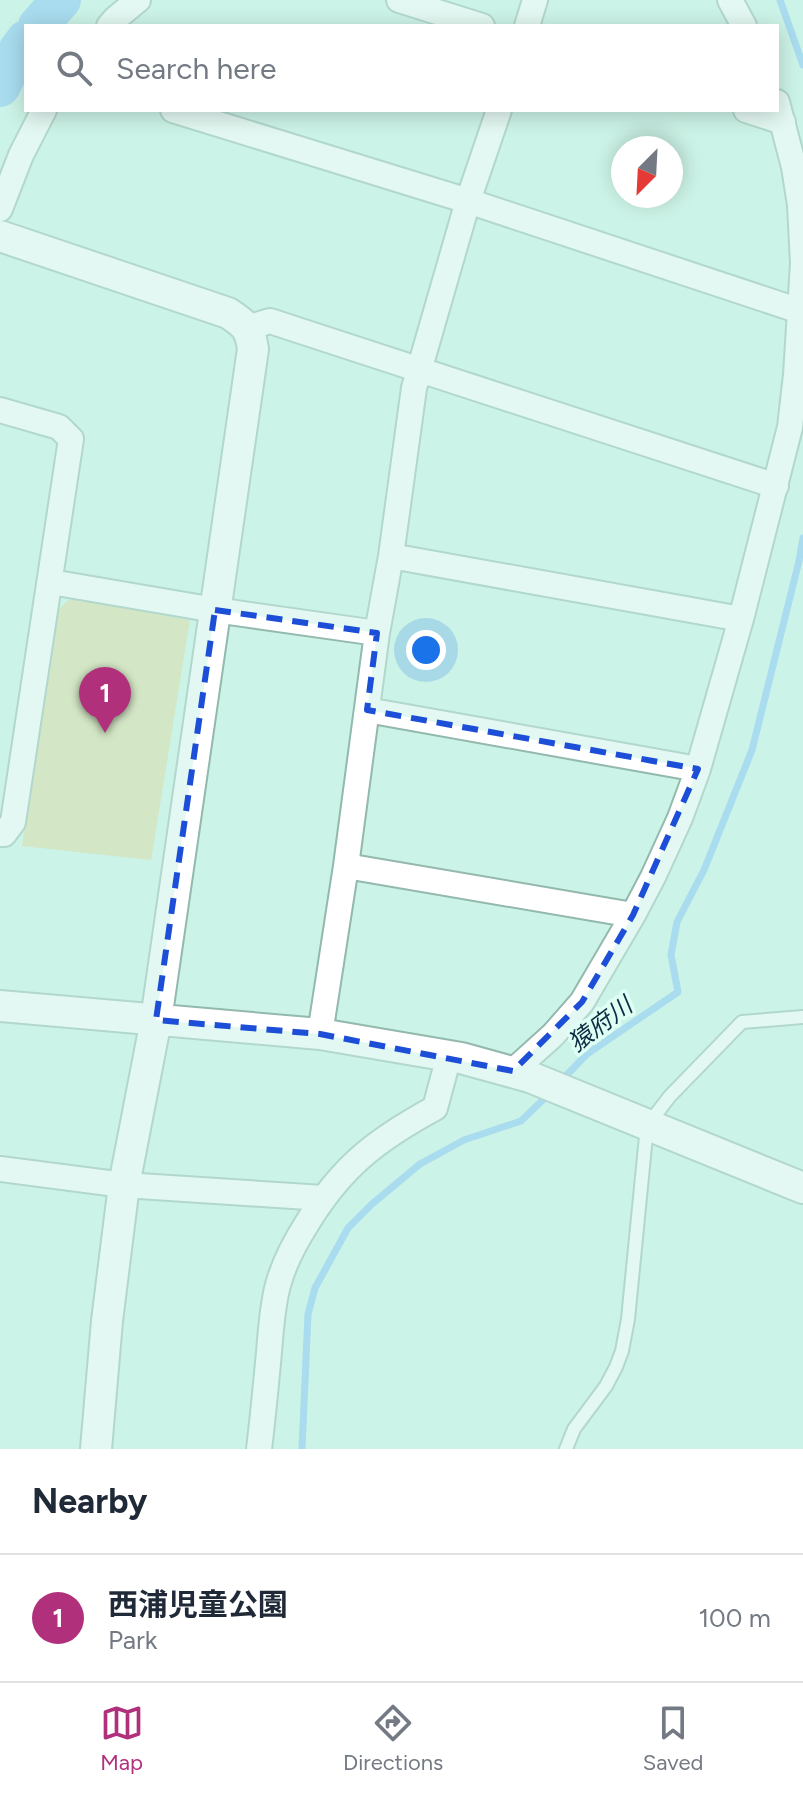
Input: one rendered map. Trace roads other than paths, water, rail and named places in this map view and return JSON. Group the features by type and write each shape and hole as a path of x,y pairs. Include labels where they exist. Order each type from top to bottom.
{"street":[{"path":"111,24 138,0"},
{"path":"399,0 476,24"},
{"path":"528,24 535,0"},
{"path":"730,0 743,24"},
{"path":"0,209 21,155 43,112"},
{"path":"179,112 468,201 800,311"},
{"path":"320,1034 414,388 468,201 498,112"},
{"path":"521,1074 582,1002 633,915 680,818 698,769 741,619 790,427 796,375 803,263 800,205 780,112"},
{"path":"0,236 228,313 247,328 253,349 156,1020 124,1185 107,1321 96,1449"},
{"path":"247,328 270,321 776,486"},
{"path":"0,410 59,427 71,439 13,822 4,834 0,834"},
{"path":"391,556 741,619"},
{"path":"51,582 377,633"},
{"path":"367,710 698,769"},
{"path":"346,866 633,915"},
{"path":"0,1006 320,1034 449,1056 521,1074 803,1188"},
{"path":"259,1449 273,1311 286,1259 323,1198 346,1171 373,1146 435,1108 449,1056"},
{"path":"0,1169 124,1185 323,1198"}],"lane":[{"path":"566,1449 574,1429 606,1386 626,1337 647,1126 670,1096 742,1022 803,1017"}],"waterway":[{"path":"40,24 61,0"},
{"name":"猿府川","path":"780,0 803,65"},
{"path":"0,87 24,43"},
{"name":"猿府川","path":"561,1081 587,1054 678,992 671,955 677,922 704,870 752,750 803,538"},
{"name":"猿府川","path":"302,1449 308,1314 315,1288 348,1228 420,1164 464,1140 521,1121 550,1093"}],"place":[{"name":"西浦児童公園","path":"105,733"}]}
